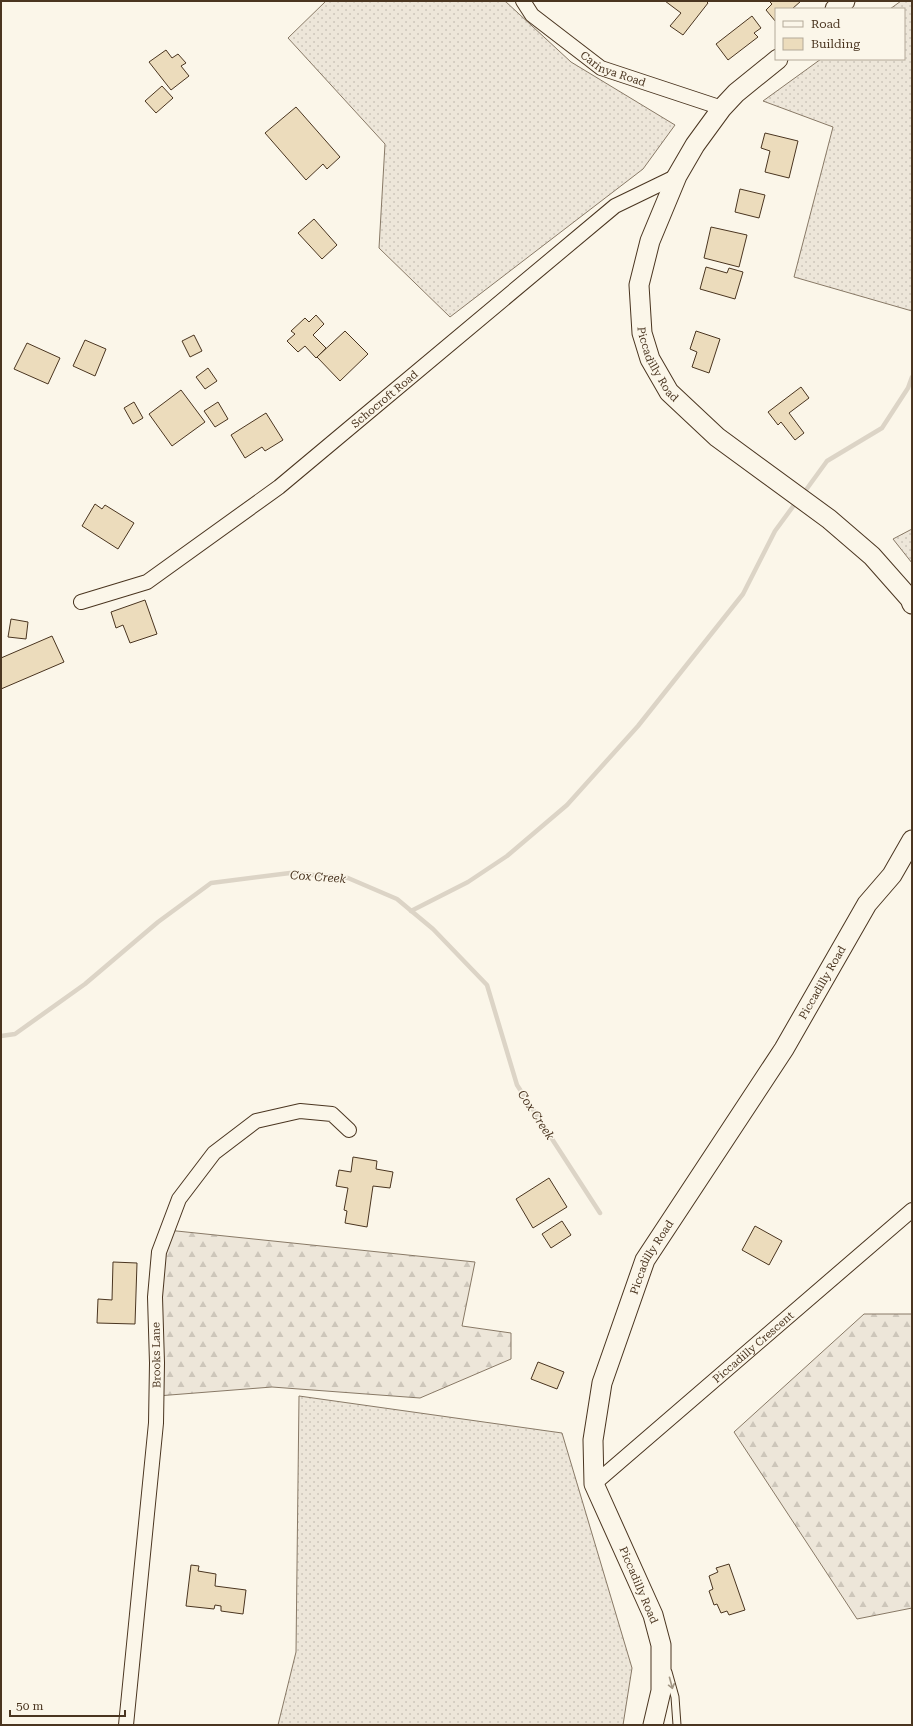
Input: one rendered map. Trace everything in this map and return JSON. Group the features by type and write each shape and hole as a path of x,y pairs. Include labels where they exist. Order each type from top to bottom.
{"main road":[{"path":"836,8 845,1"},
{"name":"Piccadilly Road","path":"777,60 736,93 722,108 695,145 677,176 650,241 639,285 642,333 650,359 669,392 717,437 829,519 872,556 910,599 912,604"},
{"name":"Piccadilly Road","path":"653,1725 661,1691 661,1645 653,1615 594,1484 593,1440 602,1383 645,1260 784,1049 867,904 892,875 912,840"}],"street":[{"name":"Carinya Road","path":"523,1 532,15 601,68 722,108"},
{"name":"Schocroft Road","path":"81,602 147,582 153,578 279,487 615,206 677,176"},
{"name":"Brooks Lane","path":"126,1725 156,1422 157,1362 155,1297 159,1252 176,1206 179,1199 214,1153 256,1121 300,1111 332,1114 350,1130"},
{"name":"Piccadilly Crescent","path":"594,1484 912,1210"}],"lane":[{"path":"661,1645 675,1697 677,1725"}],"green space":[{"path":"326,1 505,1 571,62 675,125 643,169 450,317 379,248 385,144 288,38"},
{"path":"901,1 912,1 912,311 794,277 833,127 763,101 820,60 905,60 905,8 891,8"},
{"path":"912,529 912,563 893,539"},
{"path":"167,1230 475,1262 462,1326 511,1333 511,1359 420,1398 272,1387 157,1396 155,1297"},
{"path":"864,1314 912,1314 912,1608 857,1619 734,1432"},
{"path":"299,1396 562,1433 632,1668 623,1725 278,1725 296,1652"}],"building":[{"path":"665,1 706,1 708,3 683,35 670,26 681,13"},
{"path":"769,1 801,1 793,8 775,8 775,21 766,10 772,4"},
{"path":"752,16 761,28 754,33 758,37 728,60 716,44"},
{"path":"166,50 172,58 178,54 186,63 181,66 189,76 171,90 149,62"},
{"path":"162,86 173,98 156,113 145,101"},
{"path":"296,107 340,157 327,169 323,164 306,180 265,133"},
{"path":"765,133 798,141 789,178 765,172 770,151 761,148"},
{"path":"740,189 765,195 759,218 735,212"},
{"path":"314,219 337,245 322,259 298,233"},
{"path":"711,227 747,235 739,267 704,258"},
{"path":"706,267 727,273 729,268 743,272 735,299 700,289"},
{"path":"316,315 324,324 313,335 326,348 316,358 305,346 298,352 287,341 295,334 291,331 305,318 309,322"},
{"path":"345,331 368,354 340,381 317,357"},
{"path":"696,331 720,339 709,373 692,367 697,352 690,349"},
{"path":"194,335 202,351 190,357 182,341"},
{"path":"85,340 106,349 95,376 73,366"},
{"path":"27,343 60,358 48,384 14,369"},
{"path":"208,368 217,381 205,389 196,377"},
{"path":"801,387 809,398 789,413 804,433 795,440 781,422 778,425 768,412"},
{"path":"181,390 205,422 172,446 149,414"},
{"path":"134,402 143,418 133,424 124,408"},
{"path":"218,402 228,419 215,427 204,411"},
{"path":"266,413 283,440 265,451 262,447 245,458 231,435"},
{"path":"95,504 102,509 105,505 134,523 118,549 82,526"},
{"path":"145,600 157,634 130,643 123,625 116,628 111,612"},
{"path":"11,619 28,622 26,639 8,637"},
{"path":"52,636 64,662 1,689 1,658"},
{"path":"353,1157 377,1161 376,1169 393,1172 390,1188 373,1186 367,1227 345,1223 347,1211 344,1210 348,1188 336,1186 339,1170 351,1172"},
{"path":"549,1178 567,1207 533,1228 516,1199"},
{"path":"562,1221 571,1235 551,1248 542,1234"},
{"path":"755,1226 782,1241 769,1265 742,1250"},
{"path":"113,1262 137,1263 135,1324 97,1323 98,1299 112,1300"},
{"path":"538,1362 564,1372 557,1389 531,1379"},
{"path":"729,1564 745,1610 729,1615 727,1611 721,1613 717,1604 714,1605 709,1591 713,1589 709,1576 718,1572 716,1568"},
{"path":"191,1565 199,1566 198,1571 216,1574 215,1586 246,1590 243,1614 221,1611 221,1606 215,1605 214,1609 186,1606"}],"waterway":[{"path":"803,494 827,461 882,428 908,388 912,377"},
{"path":"411,911 468,882 507,856 567,805 638,726 743,594 775,531 797,501"},
{"name":"Cox Creek","path":"1,1036 15,1034 85,984 158,922 211,883 290,873 348,878 397,899 433,929 487,985 517,1085 600,1213"}]}
